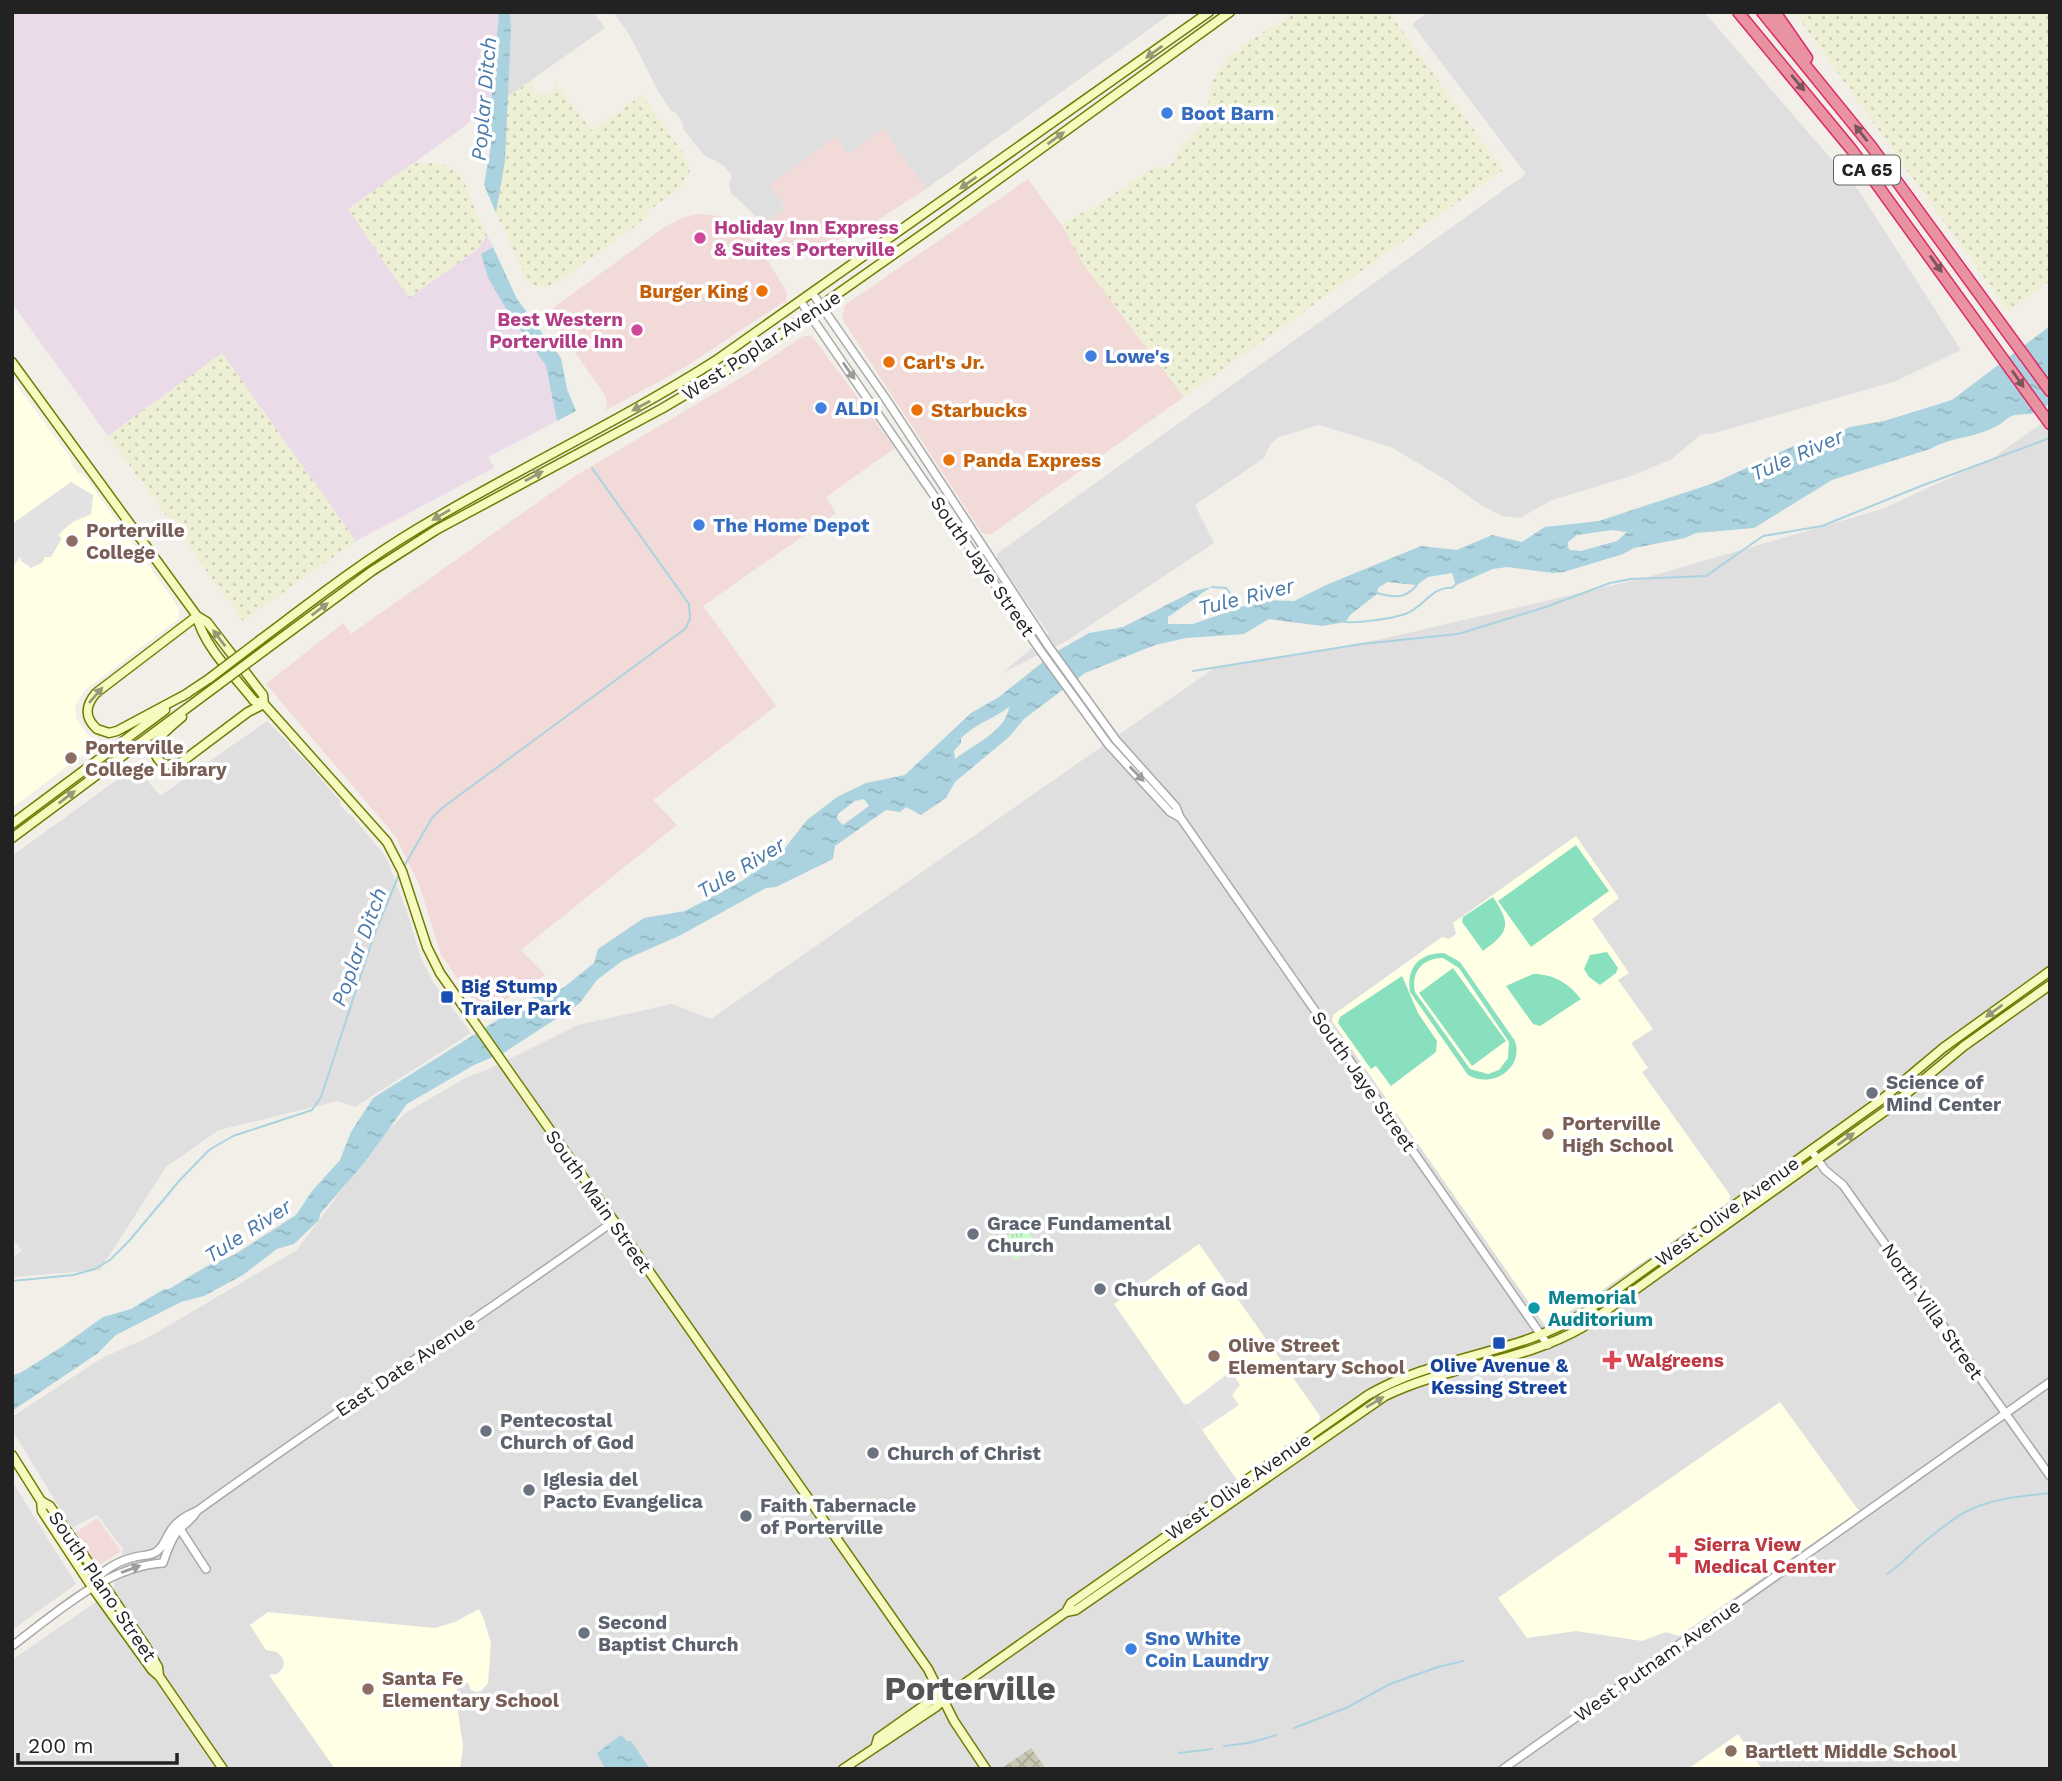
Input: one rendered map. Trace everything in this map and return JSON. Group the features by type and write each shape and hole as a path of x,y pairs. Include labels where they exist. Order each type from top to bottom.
{"highway":[{"path":"1731,12 1775,55"},
{"name":"CA 65","path":"1738,12 1852,150 2050,424"},
{"name":"CA 65","path":"1762,12 1839,104 2050,391"},
{"path":"1775,12 1839,104"}],"main road":[{"name":"West Poplar Avenue","path":"188,693 396,542 674,387 813,294 1209,12"},
{"name":"West Poplar Avenue","path":"218,685 351,586 415,543 698,388 742,361 810,315 1230,12"},
{"name":"South Main Street","path":"12,362 197,616 207,622 263,695 264,704 380,832 397,859 429,952 440,973 928,1669 956,1725 986,1769"},
{"path":"188,693 113,732 97,729 89,720 87,712 89,701 100,689 197,616"},
{"path":"218,685 158,740 155,752 162,764 178,764 248,712 264,704"},
{"path":"12,838 218,685"},
{"path":"12,824 188,693"},
{"name":"West Olive Avenue","path":"1066,1612 1071,1603 1362,1399 1395,1380 1433,1366 1506,1348 1575,1319 1881,1100 1952,1041 2050,971"},
{"name":"West Olive Avenue","path":"843,1769 936,1707 944,1698 1066,1612 1076,1610 1364,1409 1394,1391 1435,1376 1509,1358 1548,1345 1596,1318 1906,1095 1964,1046 2050,985"},
{"path":"1596,1318 1602,1309 1630,1288 1636,1276"},
{"path":"1278,1469 1278,1464 1287,1458 1293,1447"},
{"name":"South Plano Street","path":"12,1455 41,1502 42,1511 145,1645 158,1667 159,1676 223,1769"}],"street":[{"name":"South Jaye Street","path":"813,294 887,399 1049,647 1108,744 1170,812 1180,817 1548,1345"},
{"name":"South Jaye Street","path":"801,302 1040,650 1082,701"},
{"name":"North Villa Street","path":"1811,1150 1825,1170 1843,1185 2050,1476"},
{"name":"East Date Avenue","path":"12,1646 134,1557 154,1554 164,1545 177,1523 614,1221"},
{"name":"West Putnam Avenue","path":"1503,1769 2050,1382"},
{"name":"East Date Avenue","path":"97,1583 126,1569 164,1559 170,1552 174,1536 192,1520 197,1511"},
{"path":"180,1529 206,1569"}],"shaded area":[{"path":"12,12 499,12 491,107 349,210 478,249 487,235 493,247 481,254 488,278 546,366 557,421 488,457 494,468 356,541 222,354 108,436 12,303"},
{"path":"510,12 593,12 605,28 506,98"},
{"path":"613,12 1173,12 926,189 883,129 848,155 836,137 770,185 786,209 764,224 731,193 729,183 732,176 723,165 705,156 683,129 683,123 658,91 629,34"},
{"path":"1293,12 1389,12 1503,170 1184,397 1084,265 1062,225 1148,171 1159,166 1167,168 1174,161 1178,149 1201,125 1217,71 1230,55"},
{"path":"1429,12 1704,12 1859,191 1961,350 1896,381 1700,435 1672,459 1631,476 1552,500 1520,518 1503,516 1481,505 1391,447 1319,425 1279,437 1271,443 1264,458 1195,505 1214,543 1065,642 1002,673 1049,634 997,559 998,553 1526,174 1412,24"},
{"path":"1794,12 2050,12 2050,281 2008,311"},
{"path":"533,79 533,88 542,96 553,92 555,82 592,131 642,95 686,157 690,168 682,186 647,212 645,218 557,283 545,288 532,285 527,280 496,213 505,161 506,98"},
{"path":"883,129 926,189 861,231 792,257 764,224 786,208 769,185 836,137 848,155"},
{"path":"413,163 440,163 455,171 464,182 487,235 478,249 409,298 348,209"},
{"path":"1028,179 1063,227 1084,265 1184,397 990,535 982,533 842,319 845,305"},
{"path":"701,214 719,216 735,222 745,231 787,292 786,303 782,303 682,369 606,410 607,401 603,392 551,319 553,308 663,228 684,217"},
{"path":"803,336 812,336 895,448 826,497 836,513 703,606 776,706 653,800 677,825 521,950 545,975 482,1014 441,955 420,887 396,837 266,684 343,623 351,634 575,476 747,374"},
{"path":"222,353 356,541 243,621 108,436"},
{"name":"Porterville College","path":"12,379 71,459 71,464 78,473 83,474 179,608 178,619 84,691 75,706 76,718 95,745 12,808"},
{"path":"2042,423 2050,433 2050,1769 12,1769 12,1660 113,1590 123,1549 97,1515 72,1528 12,1430 12,1417 102,1358 149,1337 297,1250 381,1137 407,1112 467,1077 578,1025 672,1004 711,1019 1213,669 1382,639 1648,577 1882,509 1993,458"},
{"path":"71,482 93,495 91,514 63,530 58,536 62,538 51,557 45,557 42,563 31,568 21,561 20,557 12,568 12,524"},
{"path":"267,721 301,756 386,857 421,958 433,982 471,1033 355,1107 338,1101 219,1130 166,1167 100,1270 12,1277 12,1257 22,1251 12,1237 12,856 136,766 160,796"},
{"name":"Porterville High School","path":"1576,836 1619,898 1592,919 1629,973 1618,980 1653,1029 1631,1043 1648,1068 1642,1072 1730,1195 1730,1201 1548,1325 1544,1324 1332,1021 1333,1015 1442,937 1449,939 1456,934 1453,923"},
{"name":"Olive Street Elementary School","path":"1199,1244 1320,1416 1319,1422 1237,1480 1114,1304"},
{"path":"1231,1371 1240,1385 1232,1395 1239,1405 1202,1430 1184,1404 1188,1404"},
{"name":"Sierra View Medical Center","path":"1780,1402 1859,1511 1679,1636 1666,1632 1642,1641 1576,1631 1527,1638 1498,1598"},
{"path":"12,1481 76,1584 12,1630"},
{"path":"97,1518 121,1551 101,1564 93,1562 75,1533"},
{"name":"Santa Fe Elementary School","path":"479,1609 491,1643 488,1683 481,1691 476,1692 471,1690 468,1683 459,1683 460,1687 455,1691 463,1746 460,1769 335,1769 269,1675 277,1674 283,1668 282,1657 277,1652 266,1650 250,1625 268,1612 435,1628 455,1622"},
{"name":"Bartlett Middle School","path":"1738,1734 1762,1769 1688,1769"},
{"path":"1031,1748 1046,1769 1001,1769"}],"green space":[{"path":"1576,845 1609,891 1531,947 1498,901"},
{"path":"1493,897 1503,914 1505,927 1503,933 1483,951 1462,922 1463,917"},
{"path":"1607,952 1618,968 1616,973 1600,985 1589,977 1584,969 1590,955"},
{"path":"1444,953 1460,962 1515,1041 1515,1060 1504,1074 1487,1080 1468,1075 1410,992 1412,969 1421,959","holes":["1443,958 1459,968 1509,1042 1508,1058 1499,1070 1488,1074 1470,1069 1415,992 1417,972 1429,960"]},
{"path":"1453,968 1506,1041 1472,1066 1419,993"},
{"path":"1533,974 1560,980 1581,999 1540,1026 1533,1024 1506,986"},
{"path":"1402,976 1418,1013 1437,1041 1436,1052 1391,1086 1376,1066 1371,1069 1338,1023 1340,1017"},
{"path":"1025,1225 1038,1245 1016,1260 1002,1241"}],"water":[{"path":"499,12 510,12 511,28 505,161 496,213 484,185 491,145 491,106"},
{"path":"493,247 517,299 561,358 567,389 576,411 557,421 546,366 488,278 481,254"},
{"name":"Tule River","path":"2050,326 2050,403 2045,407 2033,413 2012,416 1980,433 1832,480 1754,528 1696,533 1685,538 1634,548 1623,554 1564,572 1507,567 1493,569 1456,585 1452,573 1428,577 1417,585 1387,582 1378,588 1377,594 1350,615 1346,622 1322,626 1269,619 1244,634 1186,638 1155,645 1085,673 1024,719 1009,737 955,782 946,798 921,815 906,807 900,812 886,810 835,846 833,859 776,887 766,888 681,935 622,961 597,980 579,1004 505,1052 474,1065 407,1104 364,1163 320,1214 319,1220 294,1244 277,1249 243,1275 204,1296 181,1302 116,1335 98,1353 12,1411 12,1375 20,1373 60,1348 103,1317 131,1309 207,1266 234,1255 296,1215 312,1191 340,1160 351,1132 373,1098 534,997 563,988 594,963 598,949 644,918 685,911 742,881 785,848 807,820 837,797 866,783 905,775 971,713 999,697 1054,653 1089,633 1123,627 1194,591 1211,587 1168,617 1168,624 1193,624 1262,600 1294,601 1421,546 1457,550 1492,535 1522,542 1545,527 1599,521 1714,483 1800,443 1819,441 1850,427 1884,421 1952,400","holes":["1612,530 1627,532 1617,541 1581,551 1570,550 1568,547 1568,542 1577,535","1009,707 1007,715 996,730 955,759 954,751 961,743 961,738","864,799 869,806 843,825 837,819 838,814 855,801"]},
{"path":"621,1735 631,1741 650,1769 605,1769 597,1753"}],"waterway":[{"path":"1193,671 1362,644 1458,634 1546,607 1610,583 1631,579 1706,576 1763,536 1822,526 2050,438"},
{"name":"Poplar Ditch","path":"403,868 432,818 442,808 685,629 690,619 689,604 592,468"},
{"path":"1345,622 1392,618 1405,614 1439,590 1452,588 1457,583"},
{"path":"1377,593 1399,596 1408,593 1417,585"},
{"name":"Tule River","path":"1212,587 1226,588 1242,608"},
{"name":"Poplar Ditch","path":"12,1281 73,1275 95,1269 110,1260 129,1241 209,1150 233,1136 312,1110 321,1097 373,938 400,872"},
{"path":"1887,1574 1948,1523 1967,1511 2002,1500 2050,1493"},
{"path":"1294,1728 1346,1708 1390,1684 1463,1661"},
{"path":"1224,1746 1249,1743 1276,1735"},
{"path":"1179,1753 1212,1749"}],"place":[{"name":"Boot Barn","path":"1167,113"},
{"name":"Holiday Inn Express & Suites Porterville","path":"700,238"},
{"name":"Burger King","path":"762,291"},
{"name":"Best Western Porterville Inn","path":"637,330"},
{"name":"Lowe's","path":"1091,356"},
{"name":"Carl's Jr.","path":"889,362"},
{"name":"ALDI","path":"821,408"},
{"name":"Starbucks","path":"917,410"},
{"name":"Panda Express","path":"949,460"},
{"name":"The Home Depot","path":"699,525"},
{"name":"Porterville College","path":"72,541"},
{"name":"Porterville College Library","path":"71,758"},
{"name":"Big Stump Trailer Park","path":"447,997"},
{"name":"Science of Mind Center","path":"1872,1093"},
{"name":"Porterville High School","path":"1548,1134"},
{"name":"Grace Fundamental Church","path":"973,1234"},
{"name":"Church of God","path":"1100,1289"},
{"name":"Memorial Auditorium","path":"1534,1308"},
{"name":"Olive Avenue & Kessing Street","path":"1499,1343"},
{"name":"Olive Street Elementary School","path":"1214,1356"},
{"name":"Walgreens","path":"1612,1360"},
{"name":"Pentecostal Church of God","path":"486,1431"},
{"name":"Church of Christ","path":"873,1453"},
{"name":"Iglesia del Pacto Evangelica","path":"529,1490"},
{"name":"Faith Tabernacle of Porterville","path":"746,1516"},
{"name":"Sierra View Medical Center","path":"1678,1555"},
{"name":"Second Baptist Church","path":"584,1633"},
{"name":"Sno White Coin Laundry","path":"1131,1649"},
{"name":"Santa Fe Elementary School","path":"368,1689"},
{"name":"Bartlett Middle School","path":"1731,1751"}],"district":[{"name":"Porterville","path":"970,1688"}]}
